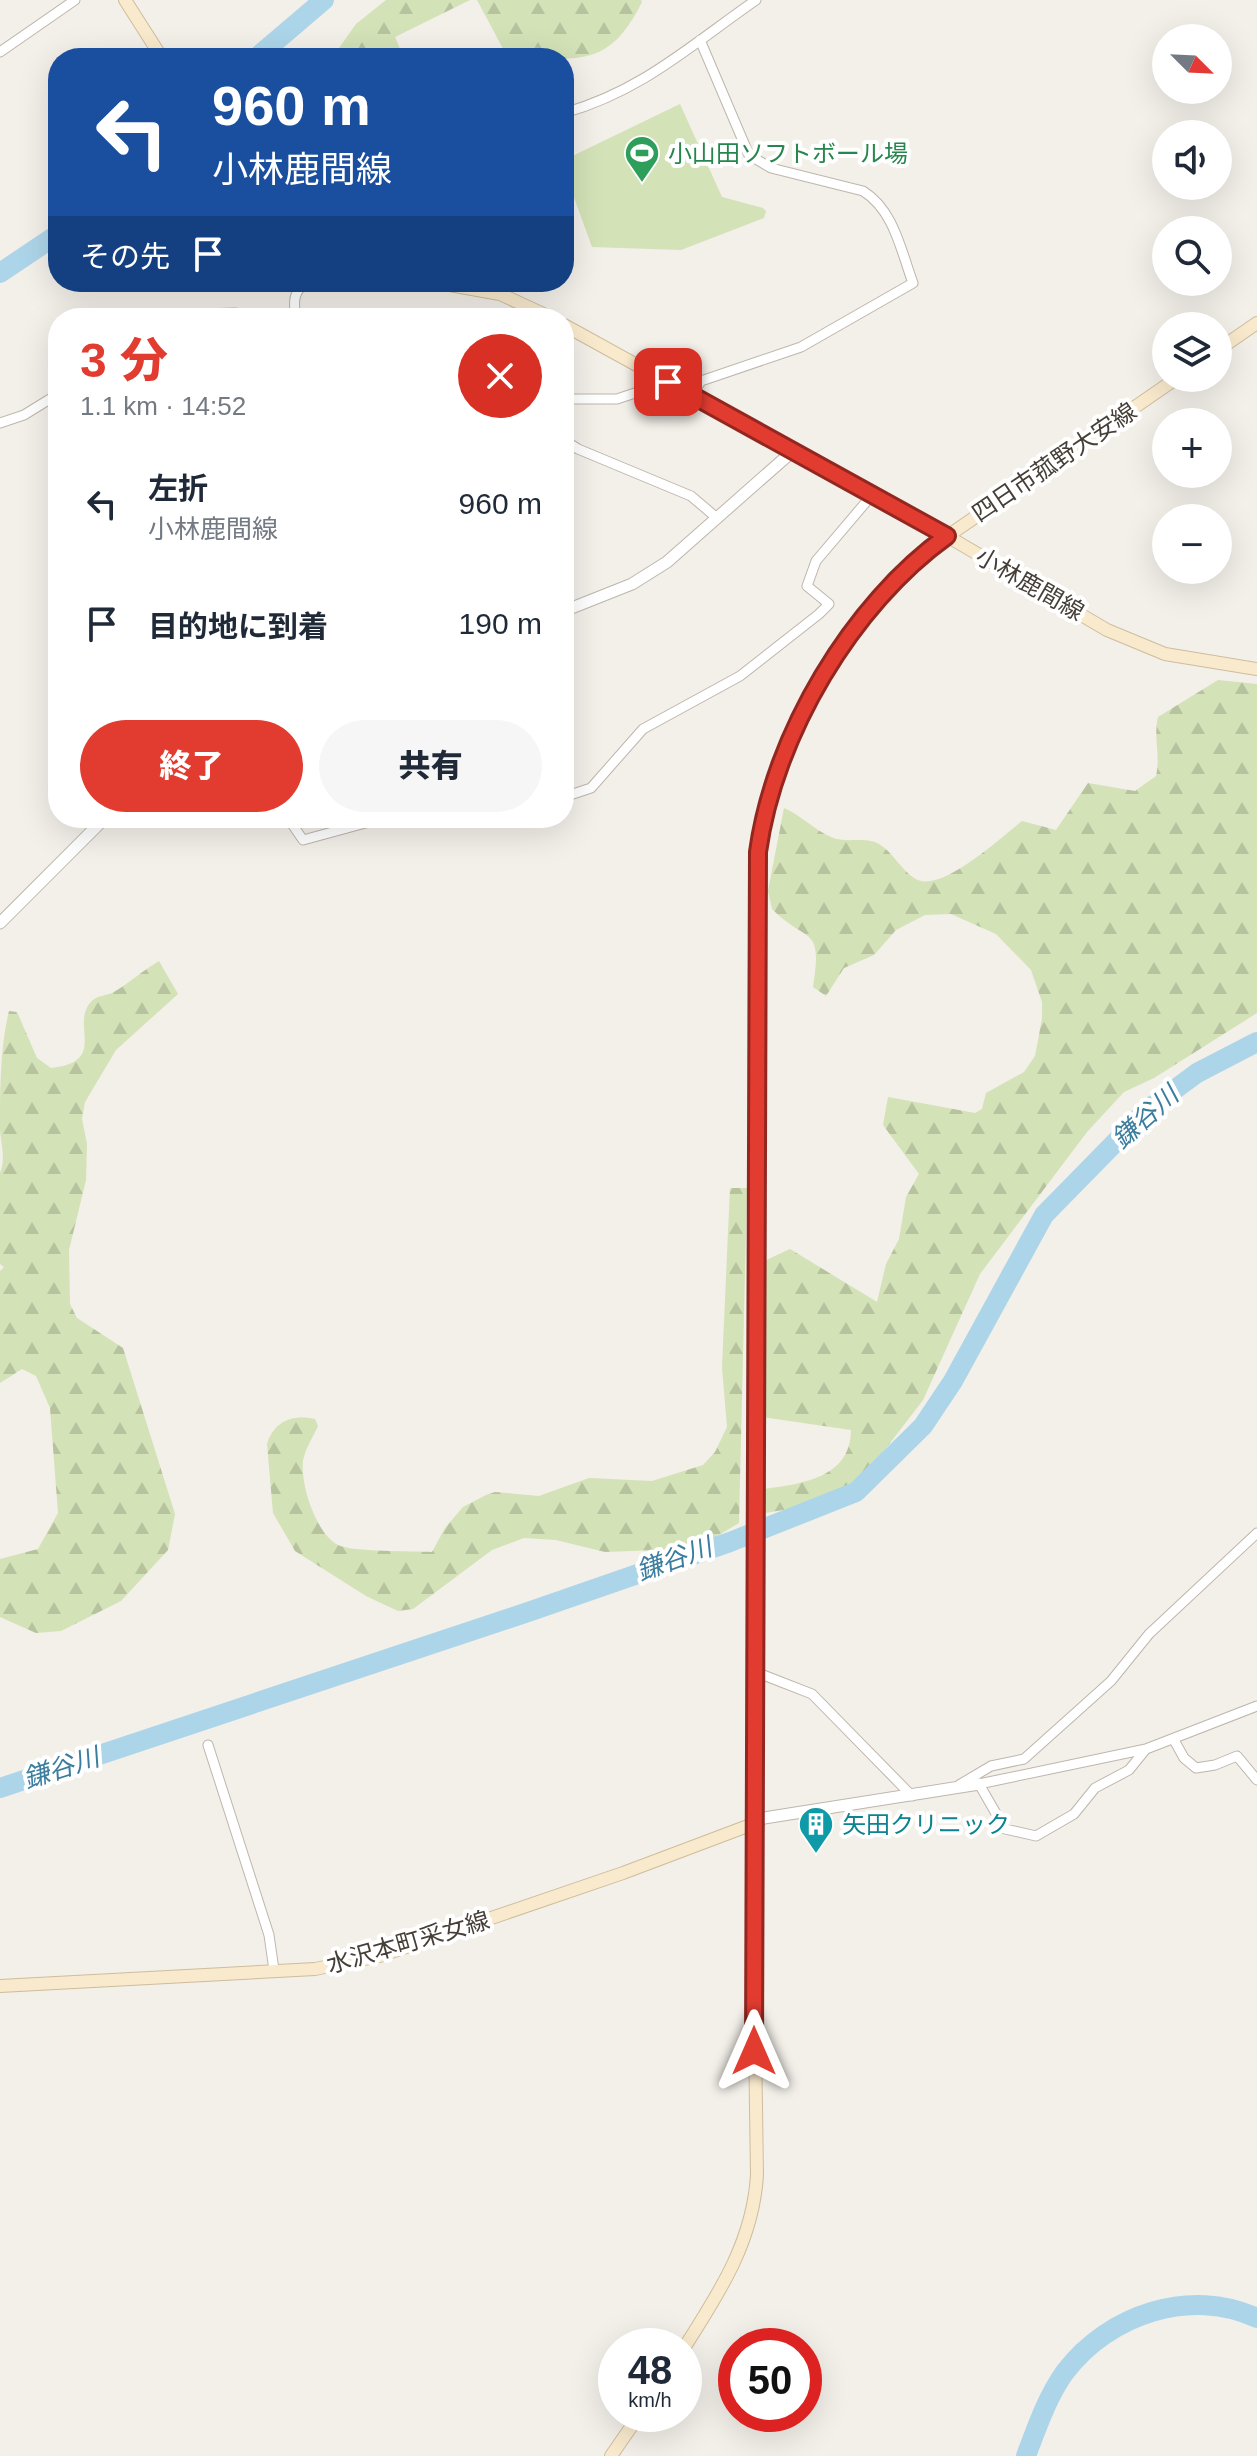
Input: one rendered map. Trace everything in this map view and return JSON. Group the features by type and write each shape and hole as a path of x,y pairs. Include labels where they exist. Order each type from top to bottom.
{"main road":[{"path":"125,0 156,48"},
{"path":"489,292 530,308"},
{"path":"1232,340 1257,323"},
{"name":"小林鹿間線","path":"574,330 794,450 1107,630 1165,654 1257,669"},
{"name":"四日市菰野大安線","path":"697,2328 728,2279 747,2232 756,2194 753,1824 755,934 760,833 798,725 826,669 901,573 947,536 1157,392"},
{"name":"水沢本町采女線","path":"0,1986 315,1969 380,1956 610,1878 753,1824"},
{"path":"611,2456 628,2432"}],"street":[{"path":"0,52 75,0"},
{"path":"574,110 616,96 640,84 756,0"},
{"path":"692,395 701,381 801,347 913,283 887,213 873,197 863,191 771,168 749,155 700,40"},
{"path":"574,399 617,399 668,382"},
{"path":"0,423 24,415 48,400"},
{"path":"574,446 691,496 717,518"},
{"path":"574,607 632,584 667,562 794,450"},
{"path":"574,794 591,788 643,729 740,676 829,604 807,586 816,561 872,495"},
{"path":"0,923 95,828"},
{"path":"295,828 303,840 347,828"},
{"path":"953,1788 991,1766 1024,1759 1111,1681 1149,1634 1257,1533"},
{"path":"753,1671 812,1694 912,1796"},
{"path":"753,1824 776,1816 979,1784 1146,1749 1257,1706"},
{"path":"1174,1740 1184,1758 1196,1768 1215,1765 1237,1756 1257,1780"},
{"path":"208,1745 269,1935 274,1970"},
{"path":"979,1784 1005,1829 1036,1836 1074,1814 1095,1788 1129,1770 1146,1749"}],"green space":[{"path":"386,0 470,0 395,37 400,48 339,48 356,24"},
{"path":"477,0 642,2 616,40 588,56 574,58 574,48 503,48"},
{"name":"小山田ソフトボール場","path":"680,104 722,197 763,208 766,211 764,218 681,250 592,247 574,198 574,155"},
{"path":"1218,680 1257,684 1257,1013 1154,1078 1124,1092 1087,1132 980,1274 923,1400 861,1481 807,1506 765,1513 764,1489 808,1481 833,1468 843,1459 851,1430 762,1417 762,1262 790,1249 877,1302 886,1264 899,1239 906,1197 919,1174 883,1125 888,1097 975,1113 982,1109 986,1093 1024,1072 1035,1056 1042,1019 1042,1002 1031,970 996,934 951,914 925,915 896,930 874,955 844,968 826,996 813,987 816,967 814,944 772,909 768,891 784,808 831,837 879,844 914,878 925,881 938,879 970,862 1022,821 1056,830 1088,783 1135,791 1156,776 1158,717"},
{"path":"159,961 178,994 116,1050 85,1102 82,1119 87,1144 86,1180 69,1250 70,1304 77,1318 123,1348 175,1514 168,1550 121,1601 61,1631 36,1633 0,1617 0,1559 38,1549 58,1513 50,1408 36,1376 22,1369 0,1383 0,1271 4,1267 0,1264 0,1173 3,1157 0,1100 6,1025 9,1011 17,1012 37,1058 51,1068 68,1064 78,1059 83,1051 85,1012 90,1003 118,990"},
{"path":"730,1188 747,1188 739,1523 688,1553 656,1550 605,1552 556,1540 524,1538 492,1550 413,1609 398,1611 366,1596 295,1551 273,1513 267,1444 279,1425 292,1419 315,1419 318,1426 303,1461 304,1482 316,1520 338,1545 356,1549 432,1552 445,1528 463,1507 495,1492 539,1496 589,1478 652,1481 703,1465 715,1452 727,1427 722,1367"}],"waterway":[{"path":"268,48 324,0"},
{"path":"0,273 48,241"},
{"name":"鎌谷川","path":"0,1788 531,1611 730,1542 856,1492 923,1426 953,1381 1044,1215 1147,1110 1197,1073 1257,1042"},
{"path":"1026,2456 1043,2412 1065,2372 1104,2335 1128,2321 1179,2306 1205,2305 1232,2309 1257,2318"}],"place":[{"name":"小山田ソフトボール場","path":"642,184"},
{"name":"矢田クリニック","path":"816,1855"}],"route":[{"path":"668,382 947,536 901,573 826,669 798,725 760,833 755,934 754,2051"}]}
